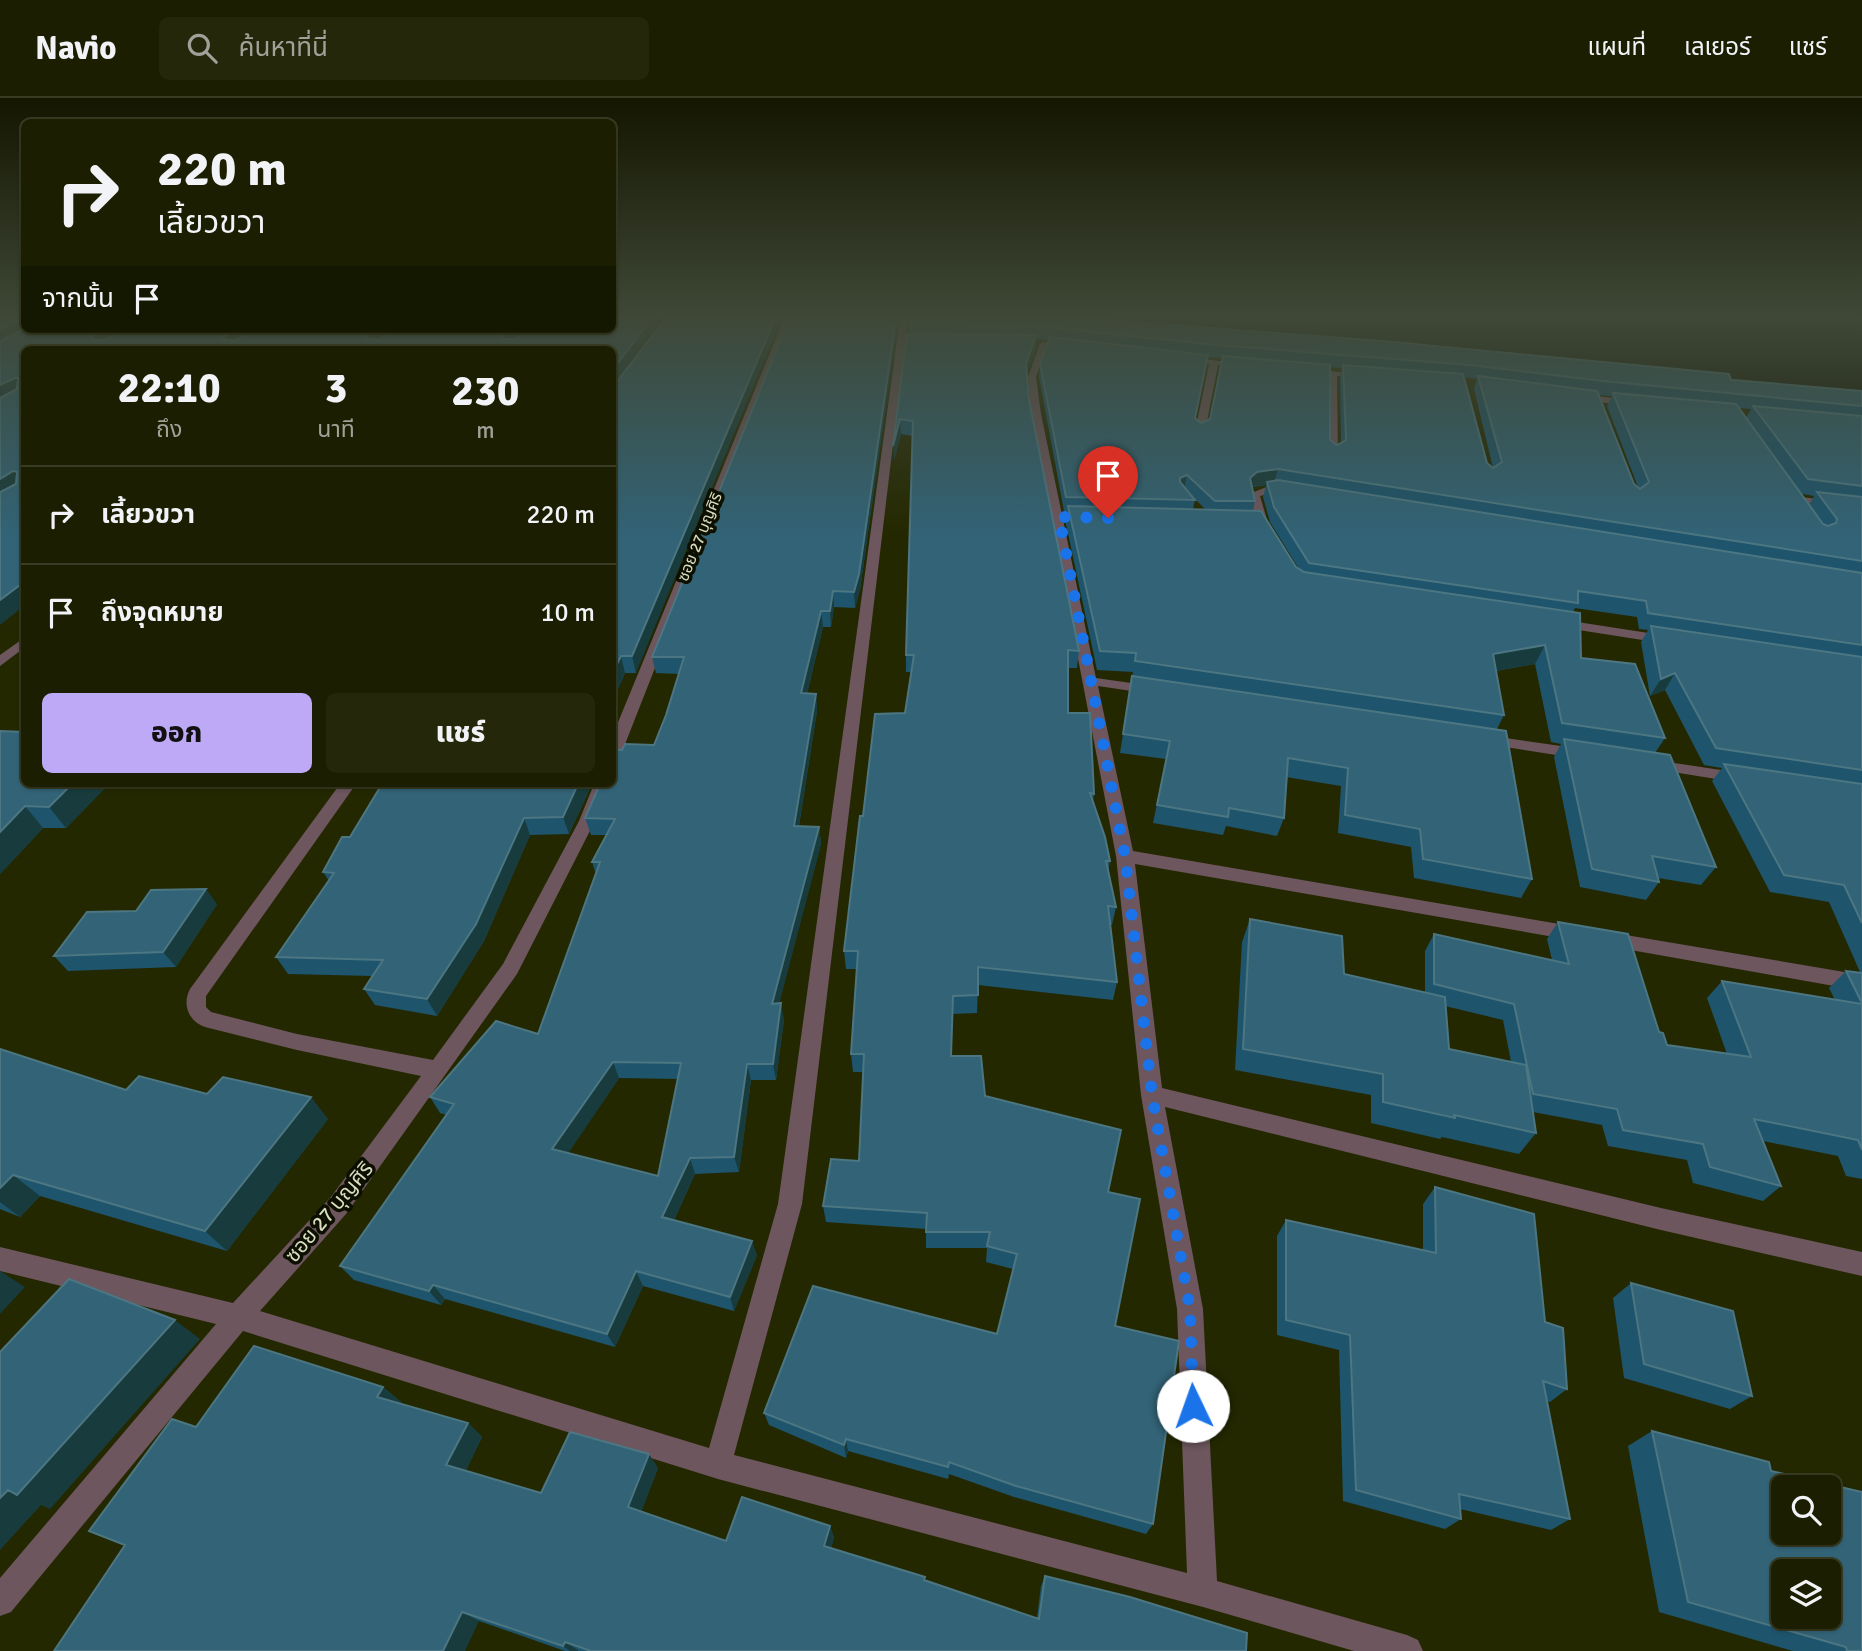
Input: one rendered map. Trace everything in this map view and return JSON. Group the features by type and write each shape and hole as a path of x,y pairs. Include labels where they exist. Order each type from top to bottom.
{"street":[{"name":"ซอย 27 บุญศิริ","path":"616,747 759,391"},
{"path":"718,1465 790,1204 899,391"},
{"path":"1034,391 1036,414 1065,517 1090,681 1125,856 1152,1095 1190,1309 1203,1592"},
{"path":"1200,432 1208,391"},
{"path":"1333,391 1334,454"},
{"path":"1571,397 1638,404"},
{"path":"1597,400 1602,412"},
{"path":"1785,488 1796,503 1862,507"},
{"path":"1248,523 1266,528 1255,493 1274,489 1301,493"},
{"path":"1546,621 1684,642"},
{"path":"0,662 21,644"},
{"path":"1090,681 1173,693"},
{"path":"1462,736 1600,757"},
{"path":"1642,763 1752,779"},
{"path":"346,787 197,994 194,1003 198,1013 205,1019 298,1042 437,1070"},
{"name":"ซอย 27 บุญศิริ","path":"0,1601 238,1317 338,1206 386,1142 510,969 587,821 601,787"},
{"path":"1125,856 1862,983"},
{"path":"1152,1095 1648,1216 1862,1264"},
{"path":"0,1259 238,1317 718,1465 1203,1592 1407,1651"}],"shaded area":[{"path":"1800,391 1862,391 1862,397"}],"building":[{"path":"12,391 21,391 21,584 0,600 0,492 16,484 17,472 13,471 0,479 0,398"},
{"path":"616,391 744,391 632,656 621,656 616,666"},
{"path":"760,391 885,391 859,574 854,592 833,591 830,611 821,611 801,693 816,694 794,826 819,827 772,1004 781,1003 773,1064 747,1064 734,1157 690,1158 662,1217 752,1241 730,1297 636,1271 607,1334 433,1285 429,1291 340,1266 454,1104 430,1097 496,1021 538,1034 600,862 592,862 615,819 585,818 599,787 616,787 616,750 622,750 625,744 654,745 684,657 652,657","holes":["613,1062 681,1063 658,1176 552,1149"]},
{"path":"900,391 1028,391 1079,651 1068,650 1068,713 1090,713 1094,794 1090,793 1110,861 1106,861 1116,907 1108,906 1117,982 978,967 978,995 953,996 951,1056 981,1056 985,1096 1121,1130 1108,1192 1140,1199 1115,1326 1179,1341 1153,1524 1016,1486 949,1462 948,1467 846,1439 844,1445 764,1413 813,1286 997,1334 1017,1254 987,1246 990,1232 926,1232 927,1213 823,1206 831,1159 859,1161 864,1054 851,1054 858,951 844,951 875,714 905,713 914,655 906,655 913,421 900,419 893,446"},
{"path":"1045,391 1200,391 1195,418 1201,423 1210,419 1216,391 1330,391 1330,440 1337,445 1346,440 1344,391 1468,391 1487,463 1493,468 1502,462 1482,391 1597,391 1634,484 1640,489 1649,482 1613,393 1736,404 1823,524 1828,526 1836,523 1837,519 1817,492 1862,497 1862,561 1278,469 1257,472 1250,478 1255,501 1215,501 1187,475 1180,478 1180,482 1195,500 1066,497"},
{"path":"1712,391 1862,391 1862,406"},
{"path":"1753,406 1862,416 1862,486 1808,479"},
{"path":"1278,480 1862,573 1862,645 1648,613 1646,601 1578,591 1578,603 1309,563 1274,507 1267,482"},
{"path":"1068,506 1261,511 1296,567 1304,572 1580,613 1581,658 1635,664 1665,738 1562,723 1545,645 1493,654 1504,715 1135,661 1136,653 1100,651"},
{"path":"1651,626 1862,657 1862,770 1716,748 1675,673 1661,679"},
{"path":"1132,676 1506,731 1532,879 1423,859 1420,829 1345,815 1348,768 1288,758 1284,818 1229,808 1228,817 1157,805 1170,741 1123,734"},
{"path":"0,731 21,732 21,787 69,787 49,807 25,806 0,832"},
{"path":"1564,739 1670,755 1716,867 1652,856 1659,882 1592,869"},
{"path":"1724,764 1862,784 1862,923 1844,885 1784,875"},
{"path":"380,787 577,787 563,817 524,818 476,924 427,999 364,989 383,960 276,957 334,873 323,872 342,837 350,837"},
{"path":"206,889 163,952 54,956 87,912 136,911 151,890"},
{"path":"1250,919 1342,936 1344,974 1445,997 1449,1049 1526,1065 1536,1133 1383,1102 1383,1074 1243,1049"},
{"path":"1558,922 1628,934 1659,1032 1663,1033 1667,1045 1751,1057 1722,981 1862,1004 1862,1150 1858,1140 1754,1119 1781,1186 1710,1167 1703,1144 1623,1130 1617,1109 1533,1094 1514,1004 1434,984 1434,934 1569,964"},
{"path":"1846,971 1862,973 1862,1003"},
{"path":"0,1049 126,1090 139,1076 207,1094 223,1077 311,1097 205,1231 13,1175 0,1188"},
{"path":"1435,1187 1534,1214 1545,1322 1563,1328 1567,1389 1543,1381 1570,1519 1459,1494 1461,1519 1356,1490 1350,1335 1286,1320 1286,1220 1436,1253"},
{"path":"69,1279 175,1320 17,1495 8,1490 0,1498 0,1352"},
{"path":"1631,1283 1733,1311 1752,1396 1644,1364"},
{"path":"254,1346 383,1387 377,1397 468,1423 446,1465 541,1493 570,1432 649,1454 628,1507 726,1541 742,1497 830,1526 824,1546 925,1577 924,1580 1039,1619 1045,1576 1130,1597 1247,1633 1246,1651 591,1651 565,1642 563,1646 462,1612 443,1651 54,1651 125,1545 89,1531 172,1419 196,1427"},
{"path":"1652,1431 1769,1462 1771,1471 1788,1475 1771,1475 1771,1545 1841,1545 1841,1487 1862,1492 1862,1651 1847,1651 1846,1647 1783,1629 1841,1629 1841,1559 1771,1559 1771,1626 1688,1602"}],"route":[{"path":"1108,518 1059,517 1125,856 1152,1095 1190,1309 1193,1406"}]}
